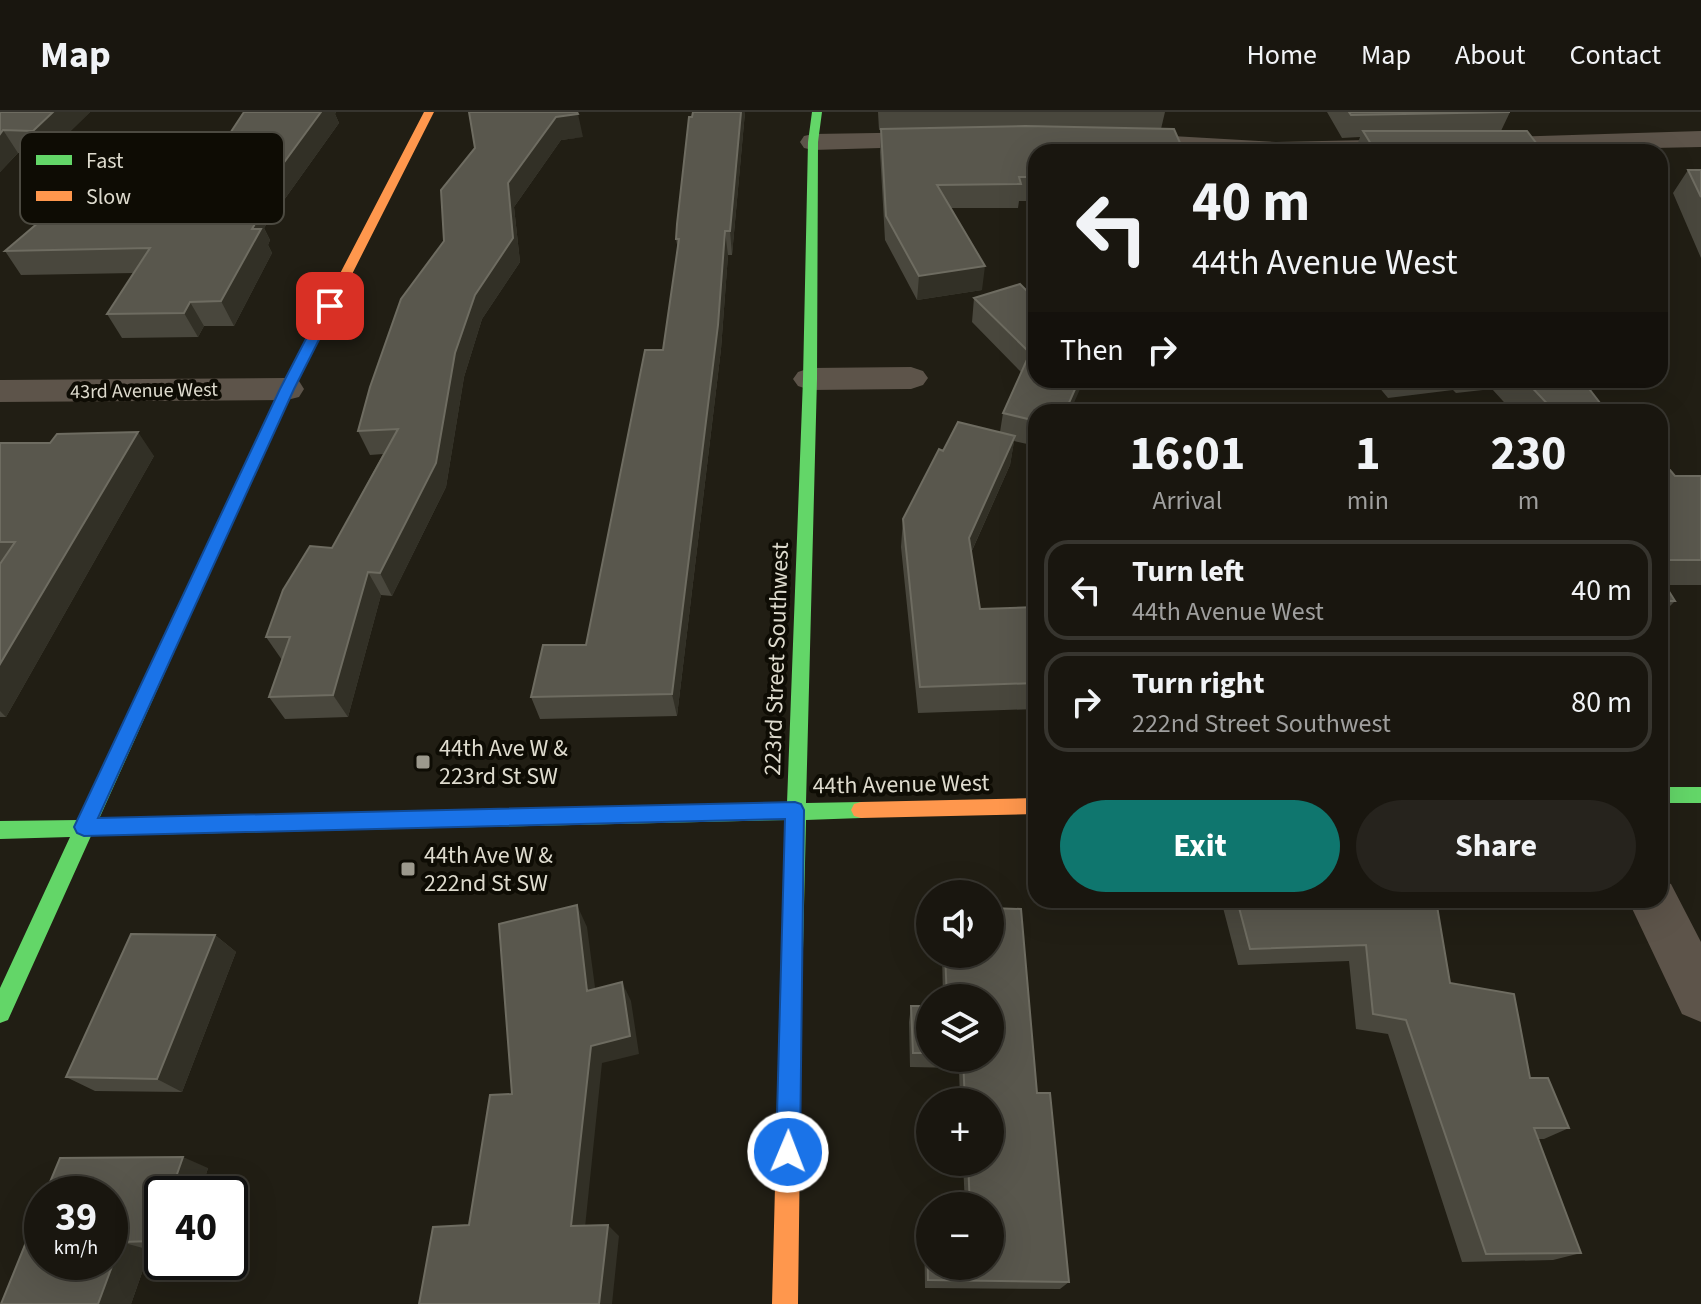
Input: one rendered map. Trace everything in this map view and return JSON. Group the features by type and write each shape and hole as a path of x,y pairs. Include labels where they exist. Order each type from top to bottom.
{"street":[{"path":"0,1012 287,389 429,112"},
{"name":"223rd Street Southwest","path":"785,1304 795,810 810,379 813,142 817,112"},
{"path":"1089,139 1167,144"},
{"path":"1538,144 1701,139"},
{"path":"813,142 967,140"},
{"path":"810,379 911,378"},
{"name":"43rd Avenue West","path":"0,391 287,389"},
{"path":"1668,795 1701,795"},
{"name":"44th Avenue West","path":"0,830 1028,806"},
{"path":"1657,908 1701,996"}],"building":[{"path":"0,112 53,112 33,131 3,130 0,134"},
{"path":"244,112 321,112 284,162 284,132 231,132"},
{"path":"469,112 578,114 556,117 508,183 513,238 475,295 455,353 436,463 380,573 368,572 333,695 269,697 290,637 266,637 283,590 310,546 332,548 398,429 358,431 401,299 444,241 441,190 475,148"},
{"path":"693,112 741,112 730,231 725,231 718,325 672,694 531,697 543,645 586,645 645,350 663,350 679,239 676,239 677,224 689,117"},
{"path":"1349,112 1510,112 1351,115"},
{"path":"1025,126 1174,129 1181,144 1028,144 1028,177 1019,177 1021,184 937,185 985,266 919,276 886,216 881,129"},
{"path":"1363,131 1527,131 1537,144 1371,144"},
{"path":"1688,170 1701,170 1701,197"},
{"path":"37,224 255,224 252,229 261,229 221,301 190,302 184,313 107,314 150,248 5,251"},
{"path":"1020,284 1028,292 1028,351 974,298"},
{"path":"1028,357 1028,388 1076,388 1068,404 1028,404 1028,419 1003,413"},
{"path":"1532,388 1589,388 1601,404 1548,404"},
{"path":"958,422 1015,436 969,538 980,609 1028,607 1028,683 920,687 903,519 939,449 943,451"},
{"path":"138,432 0,664 0,564 15,542 0,542 0,443 50,443 57,434"},
{"path":"1668,470 1675,476 1701,476 1701,560 1668,560"},
{"path":"577,905 587,991 622,982 630,1036 591,1046 571,1226 608,1225 599,1304 419,1304 433,1227 469,1225 490,1095 512,1094 499,924"},
{"path":"1004,908 1021,909 1037,1093 1050,1093 1069,1282 928,1280 1004,1280 1004,1192 969,1192 969,1176 1004,1176 1004,1088 964,1088 964,1072 1004,1072 1004,984 946,984 946,968 1004,968"},
{"path":"1239,908 1437,908 1450,983 1514,994 1530,1078 1548,1078 1569,1128 1534,1128 1581,1253 1486,1254 1406,1020 1373,1014 1366,945 1250,949"},
{"path":"131,934 215,935 157,1079 66,1077"},
{"path":"911,1006 916,1006 916,1053 913,1053"},
{"path":"183,1157 176,1176 144,1176 144,1241 128,1242 128,1176 52,1176 60,1158"},
{"path":"24,1247 24,1280 107,1280 98,1304 1,1304"}],"traffic: fast":[{"path":"791,992 810,379 813,142 817,112"},
{"path":"0,1012 251,466"},
{"path":"1668,795 1701,795"},
{"path":"0,830 861,810"}],"traffic: slow":[{"path":"251,466 287,389 429,112"},
{"path":"861,810 1028,806"},
{"path":"785,1304 791,992"}],"place":[{"name":"44th Ave W & 223rd St SW","path":"423,762"},
{"name":"44th Ave W & 222nd St SW","path":"408,869"}],"route":[{"path":"330,306 287,389 84,827 795,810 788,1152"}]}
